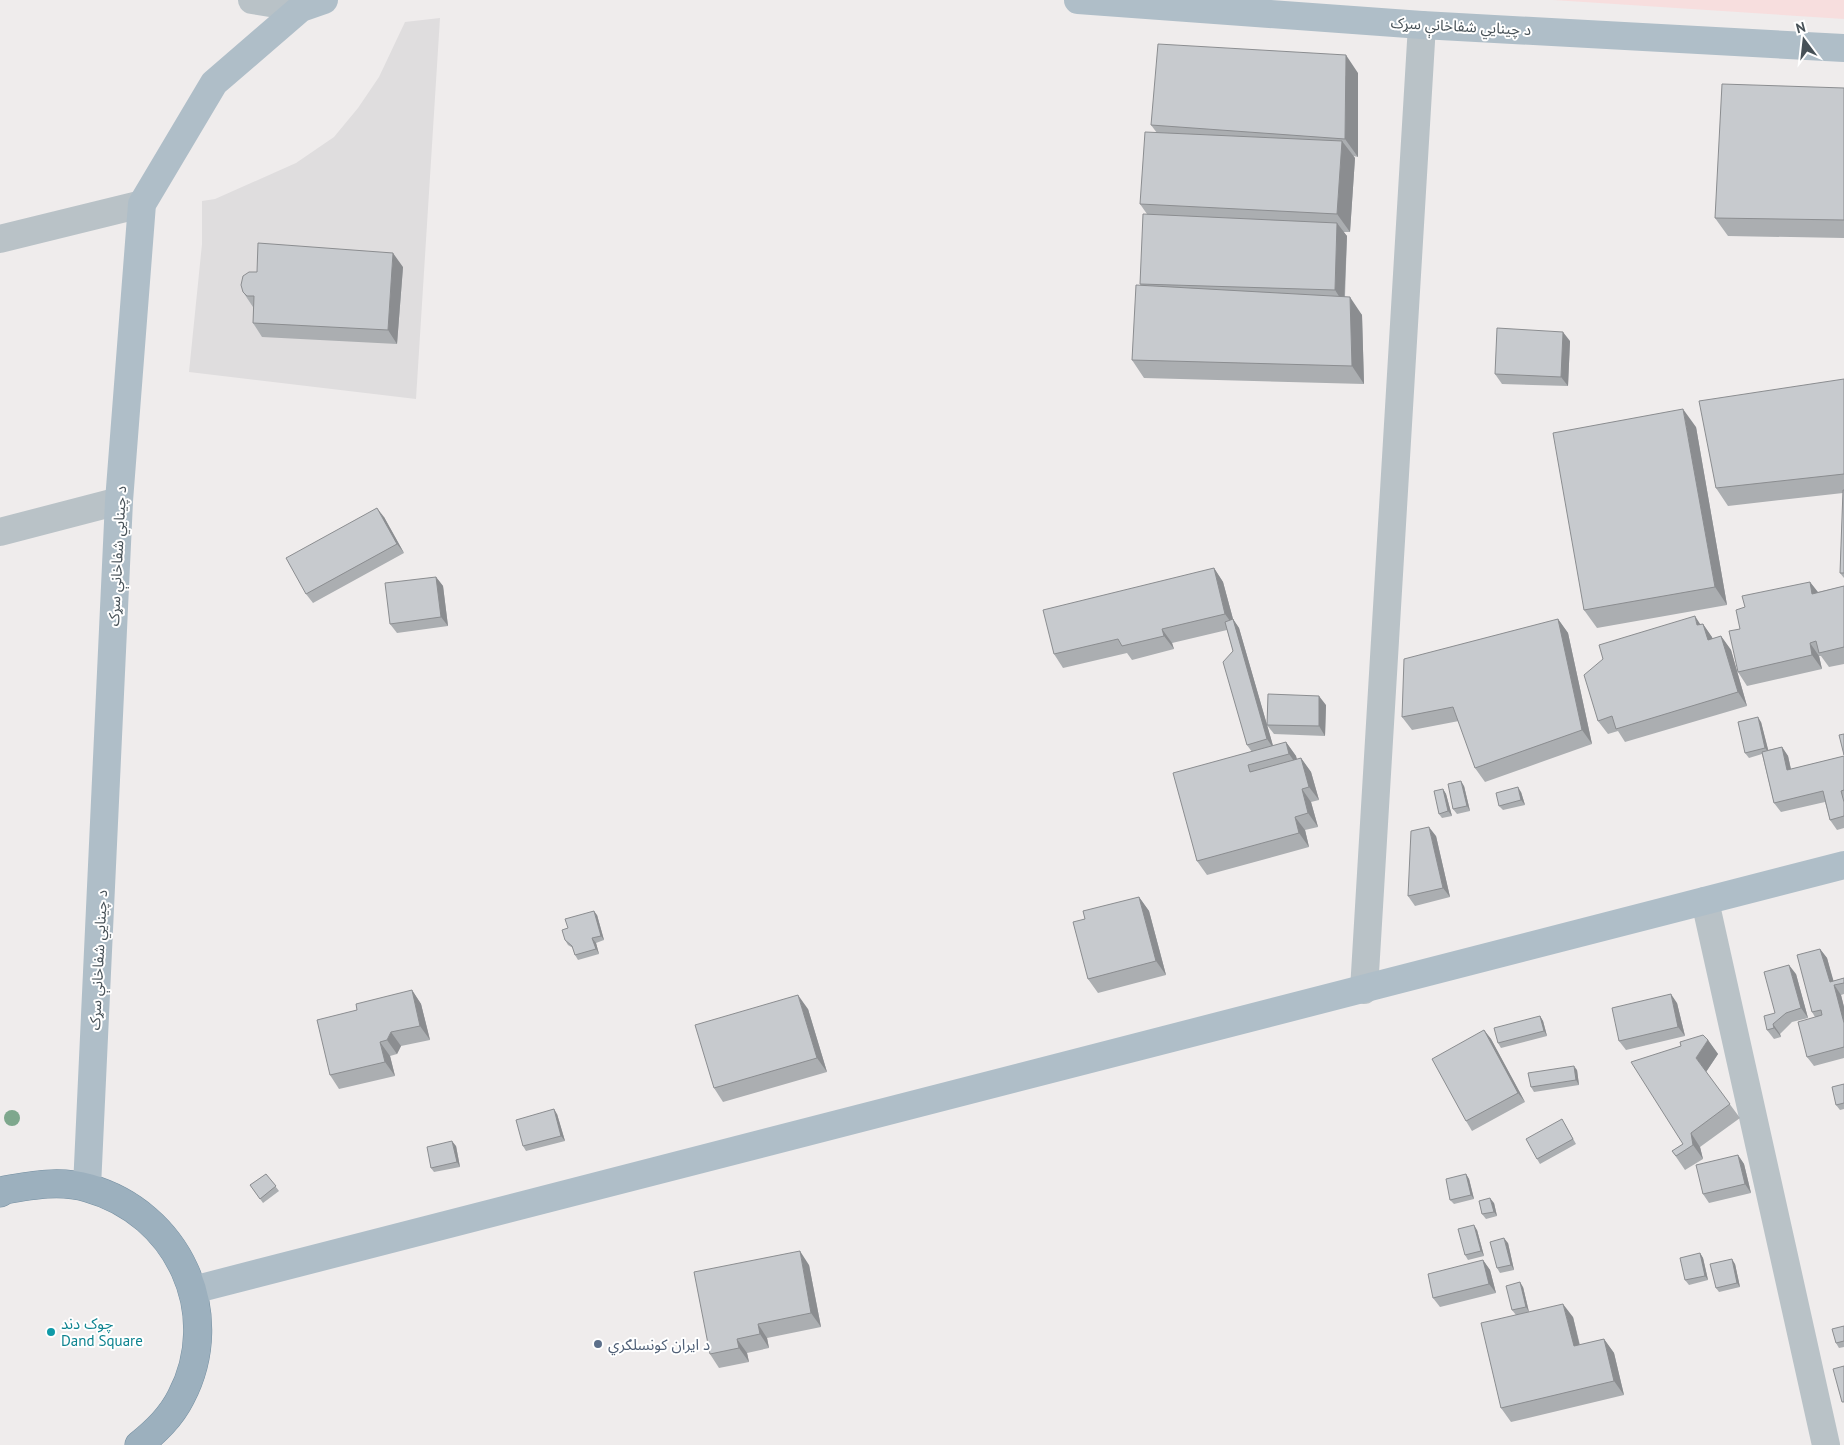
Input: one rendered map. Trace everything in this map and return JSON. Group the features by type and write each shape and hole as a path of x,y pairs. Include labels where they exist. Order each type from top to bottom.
{"highway":[{"path":"0,1193 5,1190 46,1183 87,1187 123,1201 154,1224 178,1255 193,1290 198,1327 194,1363 166,1436 139,1445"}],"main road":[{"name":"د چينايي شفاخانې سړک","path":"1078,0 1422,25 1844,48"},
{"name":"د چينايي شفاخانې سړک","path":"87,1187 119,501 142,204 214,83 313,4"},
{"path":"193,1290 1844,865"}],"street":[{"path":"252,0 313,4"},
{"path":"1364,990 1422,25"},
{"path":"0,240 142,204"},
{"path":"0,532 119,501"},
{"path":"1705,901 1826,1442"}],"shaded area":[{"path":"1553,0 1844,0 1844,19"},
{"path":"440,18 416,399 189,372 202,244 202,201 215,199 296,163 334,137 358,108 379,77 405,22"}],"building":[{"path":"1158,44 1346,55 1345,139 1151,125"},
{"path":"1722,84 1844,88 1844,220 1715,218"},
{"path":"1145,132 1342,141 1337,214 1140,204"},
{"path":"1143,214 1337,223 1335,290 1140,284"},
{"path":"258,243 393,253 388,330 253,323 254,296 247,296 243,292 241,285 243,276 249,272 257,272"},
{"path":"1136,285 1350,297 1352,366 1132,360"},
{"path":"1497,328 1563,332 1561,377 1495,374"},
{"path":"1844,379 1844,474 1716,488 1699,401"},
{"path":"1683,409 1715,587 1584,610 1553,433"},
{"path":"1843,490 1844,573 1840,573"},
{"path":"377,508 397,544 306,594 286,558"},
{"path":"1214,568 1225,614 1162,629 1164,636 1122,646 1118,639 1054,654 1043,610"},
{"path":"436,577 441,617 390,624 385,583"},
{"path":"1810,582 1812,594 1844,586 1844,647 1819,653 1816,641 1810,643 1812,655 1738,672 1729,631 1740,629 1736,610 1745,607 1742,596"},
{"path":"1695,616 1697,625 1703,624 1708,640 1721,636 1738,692 1616,729 1612,716 1598,721 1584,675 1603,659 1599,645"},
{"path":"1233,619 1267,739 1247,745 1223,662 1233,651 1225,622"},
{"path":"1558,619 1582,730 1475,768 1453,707 1402,717 1404,659"},
{"path":"1268,694 1319,696 1319,726 1267,725"},
{"path":"1758,717 1765,748 1745,753 1738,722"},
{"path":"1844,734 1844,755 1839,735"},
{"path":"1286,742 1289,754 1248,765 1250,772 1301,758 1309,787 1302,789 1308,813 1295,817 1299,833 1197,861 1173,773"},
{"path":"1782,747 1787,770 1844,756 1844,790 1841,791 1844,802 1844,816 1830,820 1823,791 1774,803 1762,752"},
{"path":"1461,781 1467,806 1453,809 1448,784"},
{"path":"1518,787 1521,800 1499,806 1496,793"},
{"path":"1443,789 1448,811 1439,814 1434,791"},
{"path":"1429,827 1443,888 1408,896 1411,831"},
{"path":"1139,897 1156,961 1088,979 1073,922 1085,919 1083,911"},
{"path":"594,911 601,936 592,938 596,949 575,955 572,946 565,940 562,930 568,928 565,919"},
{"path":"1820,949 1830,982 1844,978 1844,983 1834,985 1844,1023 1844,1047 1807,1057 1798,1022 1822,1015 1821,1010 1812,1012 1797,955"},
{"path":"1789,965 1801,1008 1786,1013 1773,1024 1774,1028 1767,1030 1764,1016 1775,1013 1764,972"},
{"path":"412,990 420,1026 391,1032 387,1040 380,1042 385,1062 330,1075 317,1020 357,1010 356,1004"},
{"path":"1671,994 1678,1027 1619,1041 1612,1008"},
{"path":"798,995 817,1058 714,1088 695,1025"},
{"path":"1540,1016 1544,1031 1498,1043 1494,1028"},
{"path":"1484,1030 1518,1093 1466,1121 1432,1059"},
{"path":"1703,1035 1708,1040 1696,1058 1730,1104 1691,1133 1693,1145 1676,1156 1672,1151 1683,1144 1631,1062 1681,1046 1680,1042"},
{"path":"1574,1066 1576,1080 1531,1087 1528,1073"},
{"path":"1844,1084 1844,1103 1836,1105 1832,1087"},
{"path":"554,1109 561,1136 523,1146 516,1120"},
{"path":"1562,1119 1573,1139 1537,1159 1526,1139"},
{"path":"452,1141 457,1162 431,1168 427,1147"},
{"path":"1738,1155 1745,1184 1703,1194 1696,1165"},
{"path":"266,1174 276,1186 260,1199 250,1185"},
{"path":"1466,1174 1471,1195 1450,1200 1446,1179"},
{"path":"1490,1198 1494,1212 1482,1214 1479,1201"},
{"path":"1474,1225 1481,1251 1465,1255 1458,1229"},
{"path":"1504,1238 1511,1265 1497,1268 1490,1242"},
{"path":"800,1251 811,1313 758,1324 760,1334 737,1339 739,1348 710,1354 694,1272"},
{"path":"1700,1253 1705,1276 1685,1280 1680,1258"},
{"path":"1732,1259 1737,1283 1716,1288 1710,1264"},
{"path":"1483,1260 1489,1284 1433,1298 1428,1274"},
{"path":"1520,1282 1526,1307 1512,1310 1506,1286"},
{"path":"1563,1304 1574,1346 1604,1339 1614,1381 1501,1408 1481,1323"},
{"path":"1844,1326 1844,1341 1836,1343 1832,1329"},
{"path":"1844,1366 1844,1402 1842,1402 1833,1369"}],"place":[{"name":"چوک دند Dand Square","path":"51,1332"},
{"name":"د ايران کونسلګري","path":"598,1344"}]}
